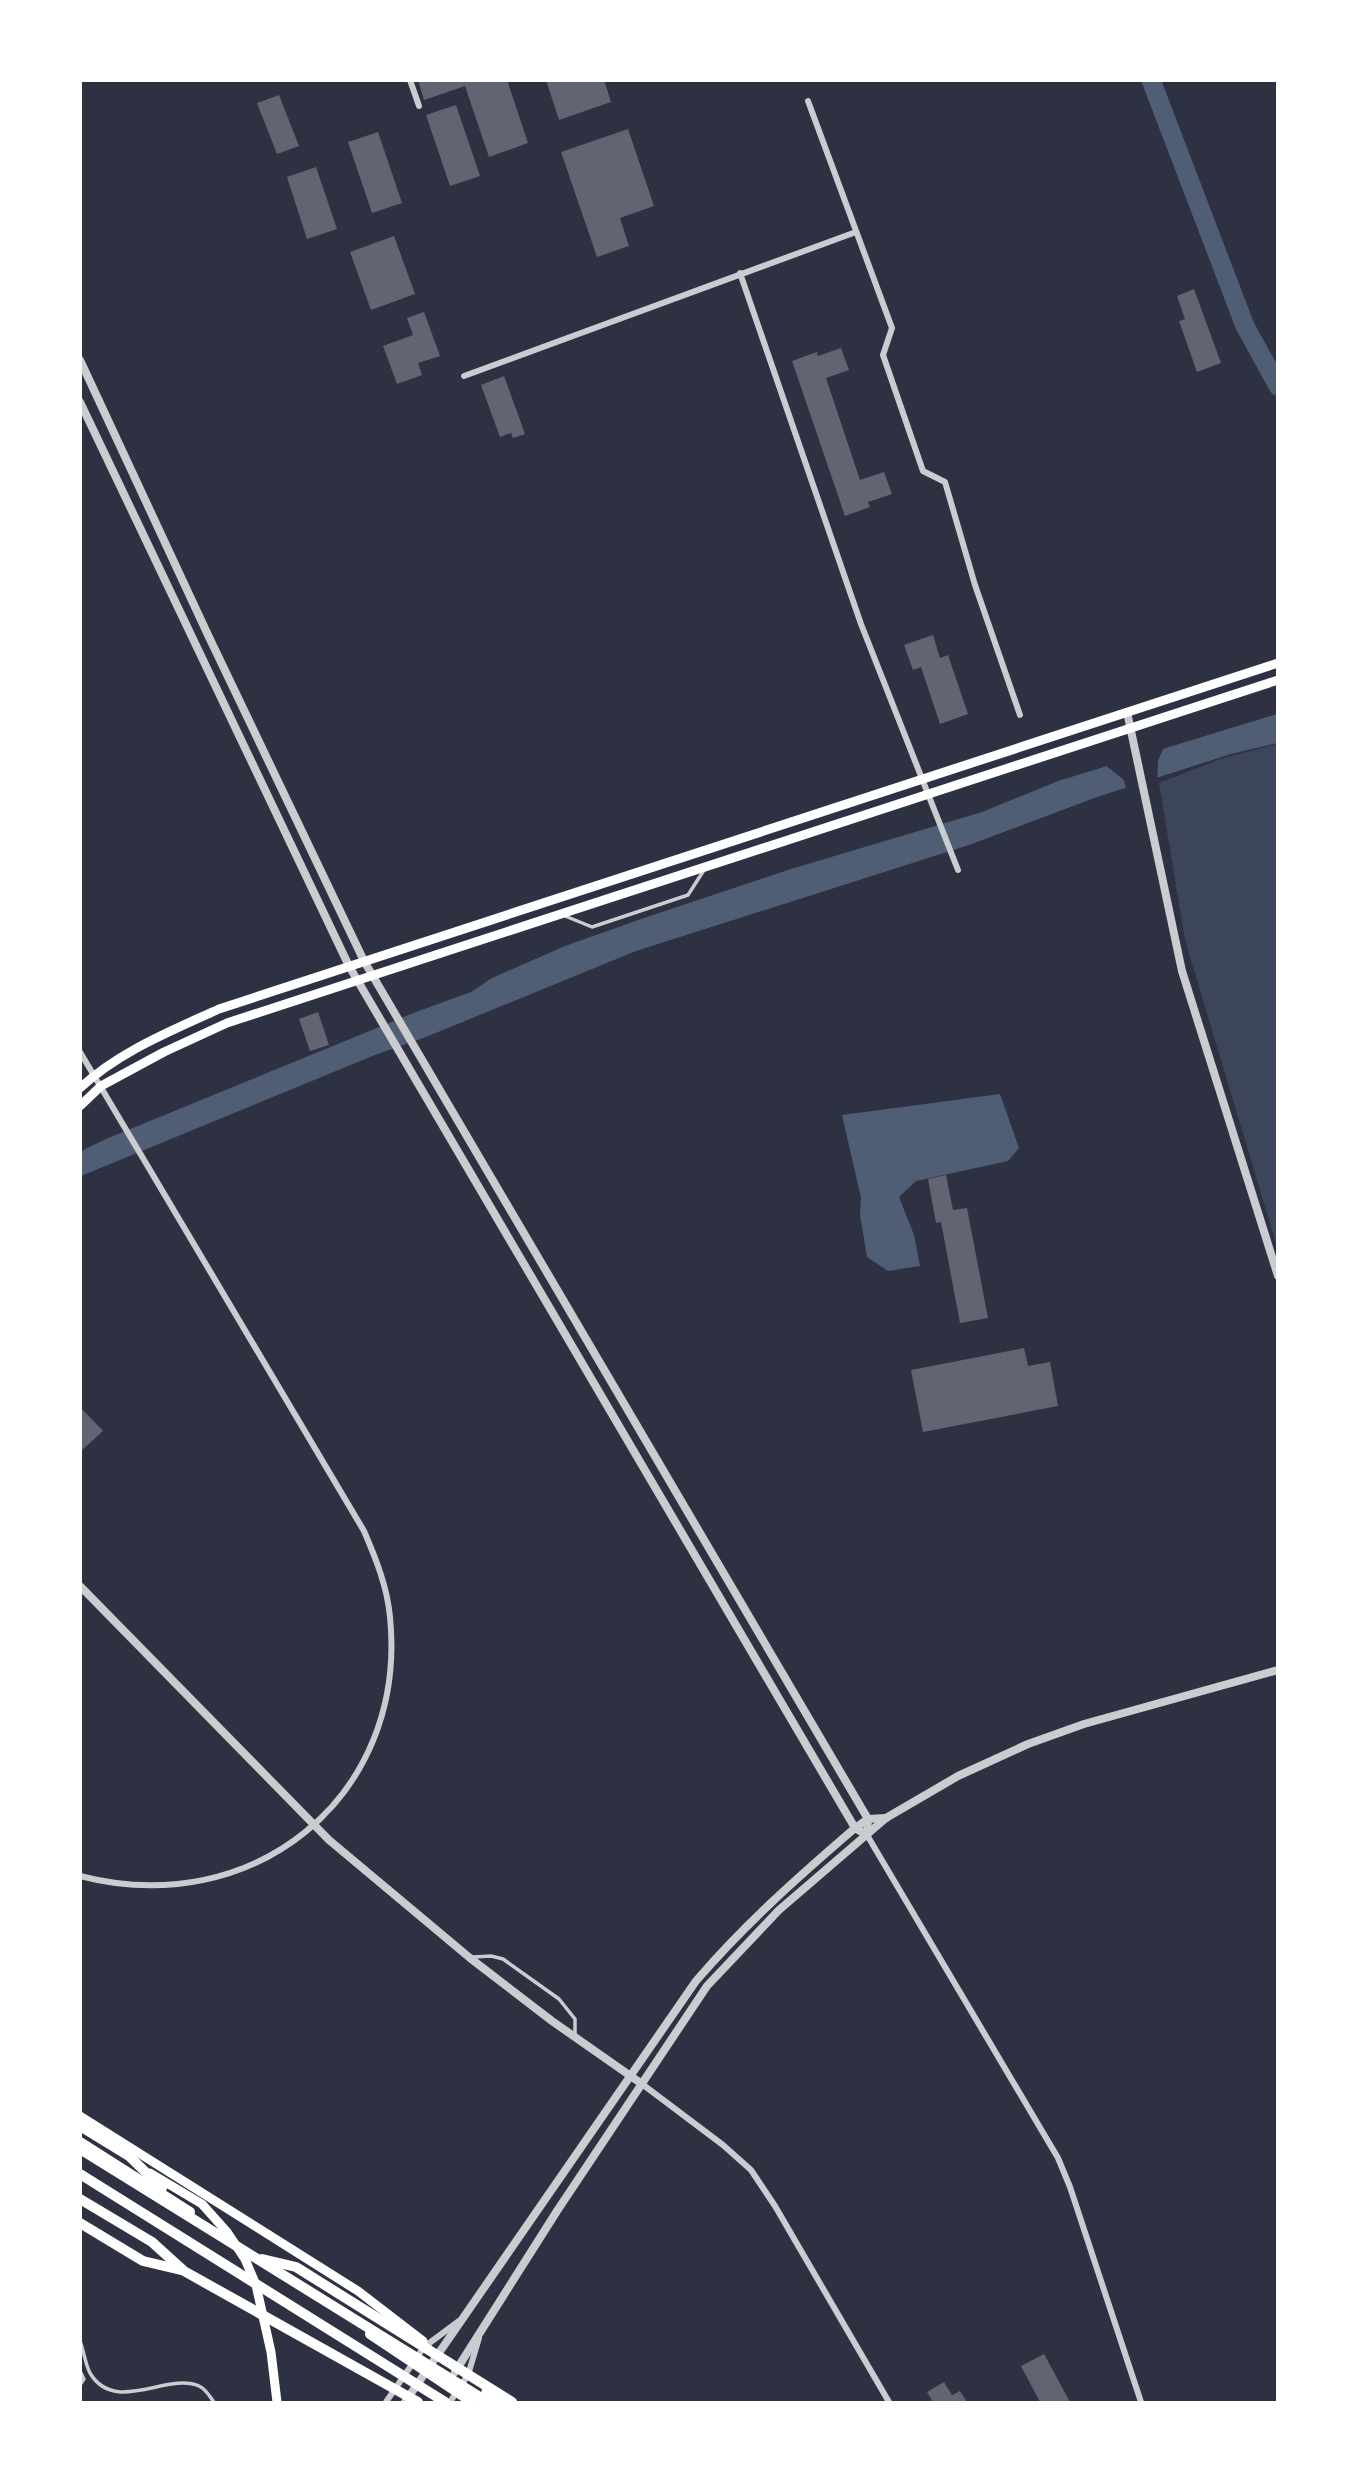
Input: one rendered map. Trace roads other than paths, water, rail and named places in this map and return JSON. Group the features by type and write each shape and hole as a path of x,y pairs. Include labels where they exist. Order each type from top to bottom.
{"main road":[{"path":"80,1088 94,1075 156,1037 219,1009 1278,663"},
{"path":"80,1106 101,1086 164,1052 227,1023 1278,680"},
{"path":"80,2116 358,2291 502,2403"},
{"path":"80,2128 129,2156 179,2204"},
{"path":"80,2128 202,2204 227,2232 245,2259 256,2285 271,2352 275,2403"},
{"path":"80,2142 266,2261 472,2403"},
{"path":"80,2149 488,2403"},
{"path":"80,2174 448,2403"},
{"path":"80,2199 152,2242 184,2271 396,2388 410,2401"},
{"path":"80,2223 143,2261 184,2271"},
{"path":"266,2261 296,2267 512,2403"}],"street":[{"path":"410,80 419,106"},
{"path":"808,101 892,328 883,355 923,471 945,482 975,585 1020,715"},
{"path":"464,376 856,232"},
{"path":"740,273 862,624 958,870"},
{"path":"80,360 364,961 869,1819 867,1835"},
{"path":"80,402 349,966 855,1828 867,1835 1058,2158 1093,2253 1142,2403"},
{"path":"1127,712 1182,971 1278,1276"},
{"path":"80,1052 364,1531 382,1573 390,1615 392,1657 386,1699 372,1741 351,1782 314,1825 274,1855 239,1871 204,1881 138,1886 80,1876"},
{"path":"80,1586 314,1825 470,1958 737,2156 763,2186 889,2403"},
{"path":"435,2403 557,2211 707,1986 779,1910 886,1818 958,1776 1028,1744 1084,1724 1278,1670"},
{"path":"410,2401 425,2372 696,1981 733,1938 772,1900 855,1828 869,1819 886,1818"},
{"path":"386,2403 424,2347 461,2320"},
{"path":"448,2403 468,2375 480,2334"}],"lane":[{"path":"559,914 592,927 688,895 706,867"},
{"path":"470,1958 491,1956 503,1959 559,1999 575,2019 575,2036"},
{"path":"80,2341 90,2373 103,2386 120,2393 186,2383 202,2387 214,2403"},
{"path":"80,2371 84,2379 80,2385"}],"waterway":[{"path":"1151,80 1245,326 1278,386"}]}
